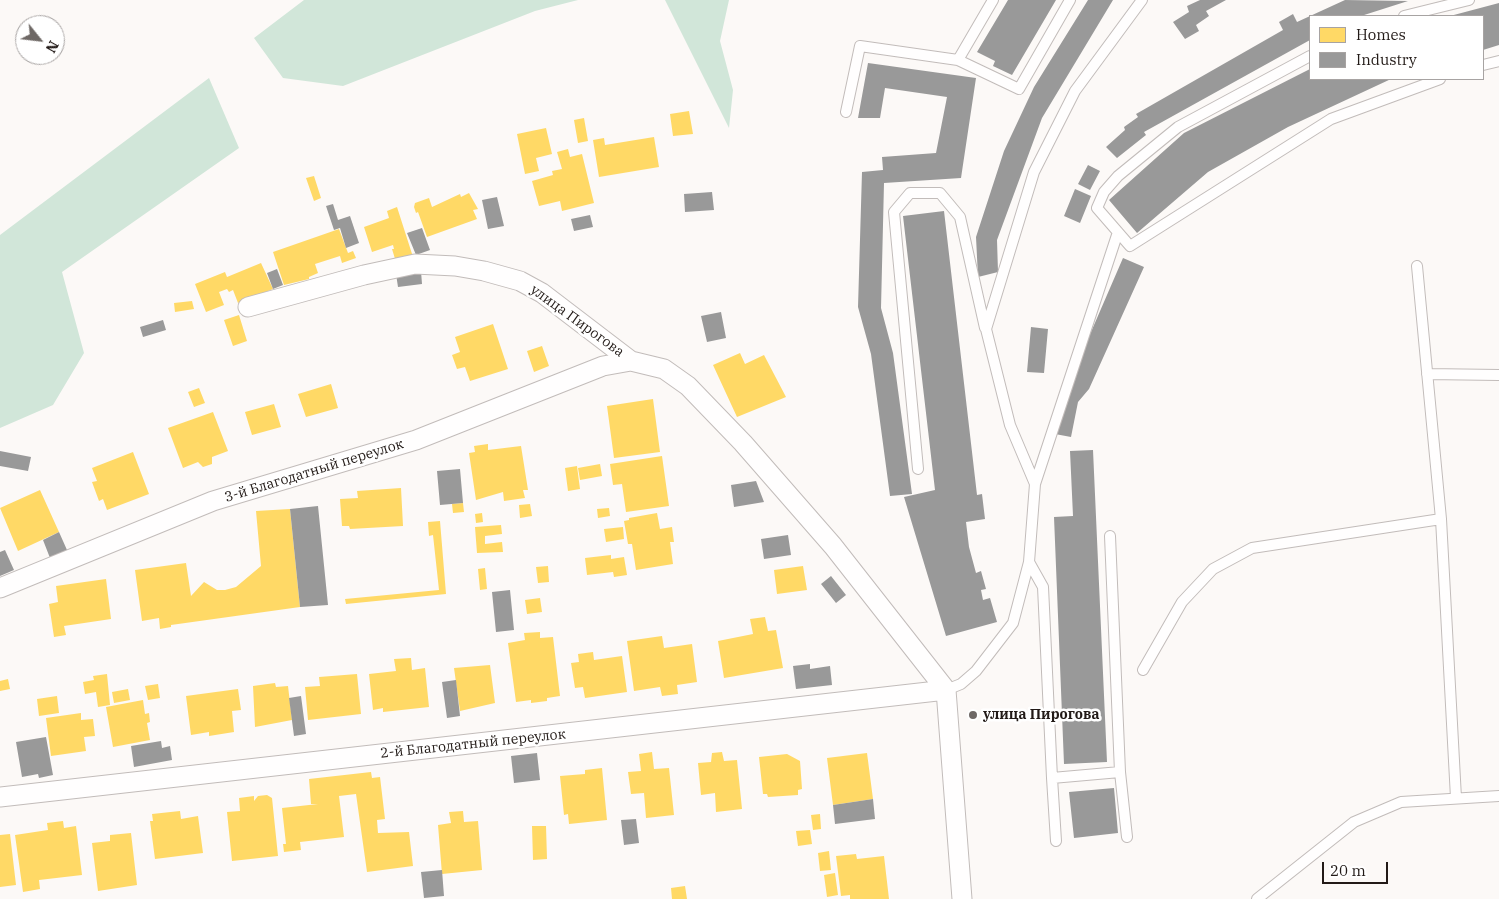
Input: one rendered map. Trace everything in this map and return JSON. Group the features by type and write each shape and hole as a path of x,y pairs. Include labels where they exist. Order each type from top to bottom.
{"street":[{"name":"улица Пирогова","path":"248,307 364,275 415,264 455,266 484,271 520,281 542,293 631,361 664,369 688,386 743,443 833,546 946,690"},
{"name":"3-й Благодатный переулок","path":"0,588 213,501 416,440 603,366 631,361"},
{"name":"2-й Благодатный переулок","path":"0,797 946,690"},
{"path":"946,690 962,899"}],"lane":[{"path":"958,60 993,0"},
{"path":"846,112 860,46 958,60 1019,89 1070,0"},
{"path":"986,329 1008,250 1034,172 1074,91 1142,0"},
{"path":"1408,15 1468,0"},
{"path":"1309,57 1178,127 1118,176 1104,192 1097,208 1130,246 1332,119 1437,80"},
{"path":"1484,65 1499,61"},
{"path":"918,469 894,212 910,194 940,193 960,217 1010,425 1035,484"},
{"path":"946,690 961,684 976,671 1013,623 1029,562 1035,484 1118,232"},
{"path":"1417,266 1441,519 1456,798"},
{"path":"1427,374 1499,375"},
{"path":"1143,670 1182,602 1213,569 1252,548 1441,519"},
{"path":"1110,536 1120,772 1128,837"},
{"path":"1029,562 1043,587 1056,841"},
{"path":"1052,778 1120,772"},
{"path":"1257,899 1354,822 1401,802 1499,796"}],"green space":[{"path":"304,0 578,0 535,11 343,86 283,78 254,38"},
{"path":"665,0 729,0 720,41 733,90 729,128"},
{"path":"209,78 239,148 62,272 84,353 53,405 0,428 0,235"}],"building: Homes":[{"path":"689,111 693,134 673,136 670,114"},
{"path":"584,118 588,141 578,143 574,120"},
{"path":"546,128 552,154 536,158 539,171 525,174 517,134"},
{"path":"654,137 659,167 599,177 593,140 604,138 605,145"},
{"path":"568,149 570,157 582,154 594,203 562,211 560,201 539,206 532,181 553,175 552,171 562,169 557,152"},
{"path":"314,176 321,198 314,201 306,178"},
{"path":"469,193 478,209 473,210 477,219 427,237 418,212 416,213 415,203 429,198 432,207 460,194 461,197"},
{"path":"397,207 413,257 396,262 392,249 394,249 393,245 372,252 364,227 389,218 387,211"},
{"path":"339,229 348,253 353,251 356,258 342,263 340,256 315,264 318,273 309,277 309,279 284,285 273,252"},
{"path":"261,263 273,289 238,303 233,290 229,292 227,289 219,292 224,305 206,312 195,284 225,272 227,277"},
{"path":"192,301 194,309 175,312 174,303"},
{"path":"239,315 247,341 233,346 224,320"},
{"path":"493,324 508,369 470,381 465,367 457,369 452,355 460,352 455,337"},
{"path":"542,346 549,366 534,372 527,351"},
{"path":"740,353 745,364 764,355 786,397 737,417 713,365"},
{"path":"331,384 338,408 306,417 298,394"},
{"path":"199,388 205,403 194,407 188,392"},
{"path":"653,399 660,452 614,458 607,406"},
{"path":"274,404 281,427 252,435 245,412"},
{"path":"213,412 228,451 212,457 212,464 203,467 198,462 183,468 168,428"},
{"path":"488,444 488,450 521,446 528,490 523,490 525,498 504,501 503,492 476,500 469,453 475,452 474,446"},
{"path":"133,452 149,494 107,510 103,499 99,501 92,482 97,481 92,468"},
{"path":"662,456 669,506 626,512 622,484 613,485 610,464"},
{"path":"600,464 602,476 580,480 578,468"},
{"path":"577,466 580,489 568,491 565,468"},
{"path":"401,488 403,526 350,529 349,526 342,526 340,499 358,498 357,491"},
{"path":"40,490 59,532 18,551 0,508"},
{"path":"463,503 464,512 453,513 452,504"},
{"path":"530,504 532,516 520,518 519,505"},
{"path":"609,508 610,516 598,518 597,509"},
{"path":"290,509 300,607 171,625 171,627 160,629 159,618 142,621 135,570 186,563 191,596 204,582 217,590 236,587 261,566 256,511"},
{"path":"482,513 483,522 476,523 475,514"},
{"path":"657,513 660,529 672,527 674,542 670,542 673,564 636,570 632,544 628,544 624,521 629,520 629,518"},
{"path":"440,521 446,594 346,604 345,599 439,590 433,535 429,536 428,522"},
{"path":"501,525 502,534 485,536 485,544 502,542 503,552 477,553 475,527"},
{"path":"623,527 624,539 606,542 604,529"},
{"path":"611,555 611,559 624,557 627,575 614,577 613,572 587,575 585,558"},
{"path":"548,566 549,582 538,583 536,567"},
{"path":"803,566 807,590 777,594 774,570"},
{"path":"485,568 487,589 480,590 478,569"},
{"path":"106,579 111,619 64,626 66,635 54,637 49,604 58,602 56,586"},
{"path":"540,598 542,612 527,614 525,600"},
{"path":"765,617 768,631 776,630 783,668 724,678 718,641 753,634 750,619"},
{"path":"540,632 540,638 553,637 560,696 547,698 547,701 531,703 531,700 516,702 508,643 525,640 524,633"},
{"path":"662,636 664,648 692,644 697,682 677,685 678,694 662,696 660,687 634,691 627,641"},
{"path":"593,652 594,660 622,656 627,692 585,698 583,687 575,688 571,663 579,662 578,654"},
{"path":"411,658 412,670 425,668 429,707 383,712 383,708 373,710 369,674 396,671 394,659"},
{"path":"490,665 495,703 460,711 454,668"},
{"path":"107,674 110,705 98,707 96,692 85,694 83,682 94,680 93,676"},
{"path":"357,674 361,714 308,720 305,687 320,686 319,677"},
{"path":"8,679 10,689 0,691 0,681"},
{"path":"275,683 276,687 288,686 292,720 255,727 253,686"},
{"path":"158,684 160,698 148,700 145,686"},
{"path":"128,689 130,700 114,703 112,692"},
{"path":"238,689 241,710 232,711 234,732 209,736 209,732 191,735 186,696"},
{"path":"57,696 59,713 39,716 37,699"},
{"path":"143,700 145,714 149,713 150,722 147,723 150,740 113,747 106,707"},
{"path":"81,713 81,720 93,719 95,736 84,737 86,751 51,756 46,718"},
{"path":"652,752 654,769 669,768 674,815 646,818 644,793 631,794 628,772 641,771 639,754"},
{"path":"722,752 724,761 737,760 742,809 716,812 715,793 701,795 698,763 711,762 712,753"},
{"path":"867,753 873,799 833,805 827,758"},
{"path":"787,754 800,761 802,789 798,790 798,795 768,797 767,794 763,794 759,757"},
{"path":"602,768 607,820 569,824 568,814 564,815 560,776 585,774 585,770"},
{"path":"371,772 372,778 380,777 385,819 377,820 378,833 409,832 413,866 367,872 356,794 339,796 344,837 300,842 301,850 284,852 283,844 286,844 282,808 318,804 311,804 309,779"},
{"path":"267,795 272,798 278,856 232,861 227,812 240,811 239,798 254,796 254,801 258,796"},
{"path":"180,811 181,819 198,816 203,853 155,859 150,821 153,821 152,814"},
{"path":"463,811 464,822 478,821 482,870 442,874 438,825 451,823 449,812"},
{"path":"820,814 821,829 813,830 811,815"},
{"path":"63,821 64,828 76,826 82,875 39,880 40,889 23,892 15,835 48,830 47,823"},
{"path":"532,826 546,826 547,859 533,860"},
{"path":"810,830 812,844 798,846 796,831"},
{"path":"131,833 137,885 98,891 92,843 110,841 110,835"},
{"path":"10,834 16,885 0,887 0,835"},
{"path":"829,851 831,870 820,871 818,853"},
{"path":"856,854 857,859 884,856 889,899 850,899 850,895 841,896 836,856"},
{"path":"835,873 838,895 827,897 824,875"},
{"path":"685,886 687,899 672,899 671,888"}],"building: Industry":[{"path":"1008,0 1056,0 1012,75 993,66 995,61 977,52"},
{"path":"1088,0 1113,0 1042,118 997,240 998,272 978,277 976,237 1004,151 1034,87"},
{"path":"1200,0 1226,0 1206,11 1209,16 1196,25 1199,31 1185,39 1173,22 1189,12 1187,6"},
{"path":"1345,0 1408,1 1364,15 1312,15"},
{"path":"1499,3 1499,45 1484,50 1484,15 1454,15"},
{"path":"1293,14 1297,22 1309,16 1309,41 1144,132 1146,135 1117,158 1106,147 1125,130 1124,127 1138,117 1136,114 1283,30 1279,22"},
{"path":"868,63 976,78 961,178 884,183 881,308 893,353 912,494 890,496 871,354 858,307 862,172 883,170 882,157 936,153 947,97 885,88 880,118 858,118"},
{"path":"1309,70 1309,80 1389,80 1288,127 1208,172 1137,233 1109,200 1184,133"},
{"path":"1088,165 1100,171 1090,190 1078,184"},
{"path":"1075,189 1091,196 1080,223 1064,216"},
{"path":"712,192 714,210 685,212 684,194"},
{"path":"497,197 504,226 488,229 482,200"},
{"path":"333,204 338,220 350,216 359,243 346,248 340,228 334,230 326,206"},
{"path":"944,211 977,495 982,494 985,519 966,522 969,547 976,573 981,571 986,589 981,590 983,600 990,598 997,622 946,636 904,497 935,490 903,216"},
{"path":"590,215 593,227 574,231 571,219"},
{"path":"422,228 430,250 416,255 407,233"},
{"path":"1123,258 1144,267 1089,389 1078,402 1071,437 1055,434 1062,399"},
{"path":"277,269 283,285 273,289 267,273"},
{"path":"421,271 422,284 398,287 396,274"},
{"path":"721,312 726,338 707,342 701,316"},
{"path":"163,320 166,330 143,337 140,327"},
{"path":"1031,327 1048,329 1044,373 1027,372"},
{"path":"1093,450 1107,762 1064,764 1054,517 1073,516 1070,451"},
{"path":"0,451 31,457 28,471 0,466"},
{"path":"460,469 463,503 440,505 437,471"},
{"path":"756,481 764,502 734,507 731,485"},
{"path":"318,506 328,605 300,607 290,509"},
{"path":"59,532 67,550 50,558 43,540"},
{"path":"788,535 791,555 764,559 761,539"},
{"path":"5,550 14,570 0,576 0,552"},
{"path":"831,576 846,595 836,603 821,584"},
{"path":"510,590 514,630 496,632 492,592"},
{"path":"810,664 810,669 830,666 832,685 796,689 793,666"},
{"path":"456,680 460,716 447,718 442,682"},
{"path":"301,696 306,734 294,736 289,698"},
{"path":"46,737 53,775 39,778 38,774 22,777 16,742"},
{"path":"161,741 162,748 170,746 172,760 134,767 131,746"},
{"path":"537,753 540,780 514,783 511,756"},
{"path":"1114,788 1118,833 1074,838 1069,792"},
{"path":"873,799 875,819 835,824 833,805"},
{"path":"636,819 639,843 624,845 621,820"},
{"path":"442,870 444,896 424,898 421,872"}],"place":[{"name":"улица Пирогова","path":"973,715"}]}
